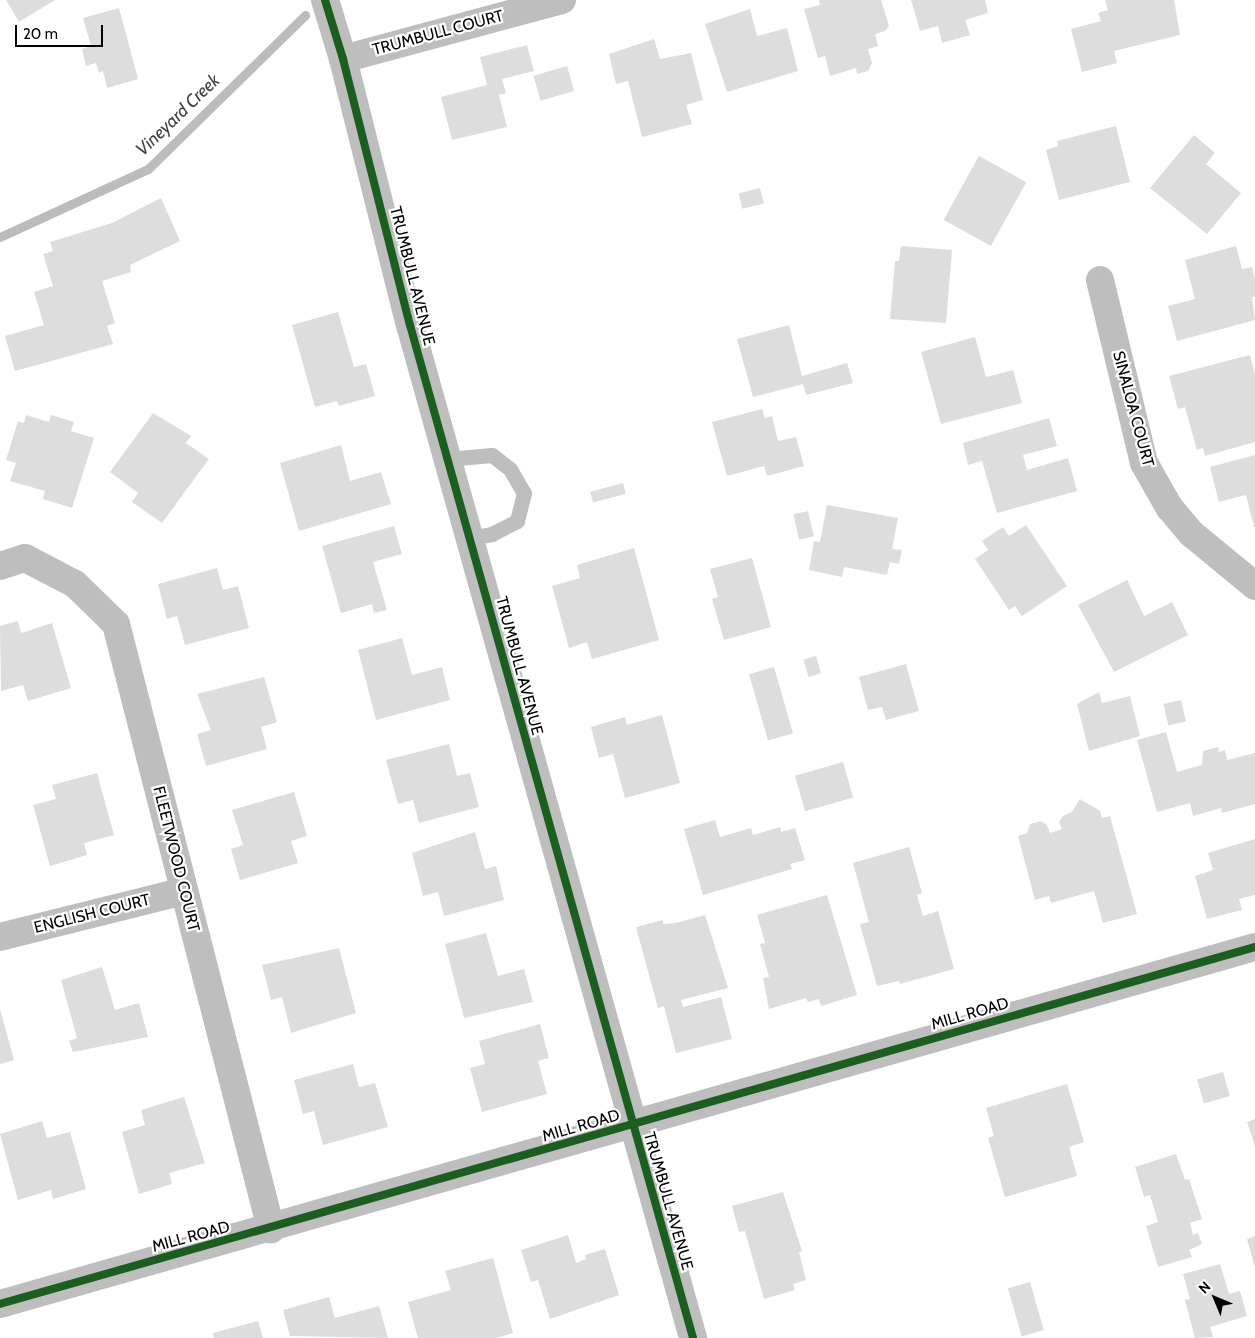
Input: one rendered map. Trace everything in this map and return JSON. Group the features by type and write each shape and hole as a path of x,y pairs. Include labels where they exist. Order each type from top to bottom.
{"street":[{"name":"TRUMBULL AVENUE","path":"325,0 343,59 447,459 693,1338"},
{"name":"TRUMBULL COURT","path":"343,59 562,0"},
{"name":"SINALOA COURT","path":"1100,280 1144,463 1169,507 1192,534 1255,586"},
{"name":"FLEETWOOD COURT","path":"0,566 25,558 75,584 116,624 271,1229"},
{"name":"ENGLISH COURT","path":"0,938 184,890"},
{"name":"MILL ROAD","path":"0,1304 271,1229 1255,947"}],"lane":[{"path":"447,459 492,455 510,469 524,493 517,521 492,534 470,538"}],"building":[{"path":"6,0 55,0 19,22"},
{"path":"819,0 881,0 889,26 885,31 875,34 878,46 868,49 872,63 868,71 857,74 856,68 830,76 825,56 818,58 804,9 820,5"},
{"path":"911,0 985,0 988,13 965,20 970,35 942,43 938,26 920,31"},
{"path":"1105,0 1174,0 1180,35 1114,51 1117,63 1082,72 1071,29 1101,21 1098,13 1108,10"},
{"path":"119,8 138,79 107,88 103,71 99,73 96,63 86,66 82,49 91,46 83,18"},
{"path":"750,9 757,36 787,28 798,71 727,92 705,24"},
{"path":"654,39 660,59 691,53 703,100 686,105 692,124 642,137 628,81 616,84 609,54"},
{"path":"527,45 534,71 502,79 506,93 499,95 507,127 452,140 441,97 487,85 480,57"},
{"path":"567,66 574,91 541,101 533,76"},
{"path":"1116,126 1130,182 1059,200 1046,150 1058,146 1057,141"},
{"path":"1194,135 1215,153 1206,164 1241,193 1207,234 1150,188"},
{"path":"979,156 1026,182 991,246 944,220"},
{"path":"760,188 764,204 743,209 739,193"},
{"path":"161,198 180,241 130,265 131,272 102,281 115,323 107,326 113,344 15,371 5,336 44,325 34,292 53,286 43,254 53,251 50,242 112,223"},
{"path":"901,246 952,250 946,323 890,319 895,261 899,261"},
{"path":"1236,246 1242,269 1252,267 1255,279 1255,297 1252,297 1255,320 1177,341 1168,306 1195,299 1185,260"},
{"path":"338,312 354,367 366,364 375,396 339,406 337,401 315,407 292,325"},
{"path":"789,325 802,376 847,363 853,383 806,395 803,384 753,397 737,339"},
{"path":"975,337 986,377 1013,370 1022,403 941,424 921,352"},
{"path":"1250,355 1255,374 1255,442 1205,456 1203,448 1197,450 1185,407 1178,409 1169,376"},
{"path":"762,409 765,418 772,416 778,441 796,437 804,466 767,476 764,466 727,476 712,422"},
{"path":"153,413 191,436 186,443 209,459 162,523 132,502 138,493 110,472"},
{"path":"26,415 49,422 51,415 74,422 71,431 94,438 72,508 43,499 45,491 10,481 16,463 6,460 18,421 24,423"},
{"path":"1049,418 1057,446 1023,455 1027,470 1068,458 1077,491 997,513 982,461 968,465 963,443"},
{"path":"341,445 350,481 381,472 391,504 299,531 280,463"},
{"path":"1255,455 1254,527 1246,495 1219,502 1210,467"},
{"path":"623,483 626,494 593,502 590,492"},
{"path":"827,505 898,518 892,549 902,550 899,564 890,562 887,575 844,567 842,577 809,570 814,541 820,542"},
{"path":"808,511 814,536 799,540 793,514"},
{"path":"1026,525 1067,586 1022,616 1015,606 1009,610 975,559 988,550 982,541 1003,527 1009,536"},
{"path":"394,526 402,554 373,562 387,610 374,613 372,604 341,613 322,546"},
{"path":"634,548 659,640 592,659 587,642 569,648 552,586 580,578 577,565"},
{"path":"752,558 771,627 724,640 712,599 718,597 710,569"},
{"path":"217,568 223,590 238,586 249,628 185,645 177,616 167,619 158,584"},
{"path":"1127,580 1144,616 1172,602 1188,635 1114,672 1078,605"},
{"path":"18,621 21,633 52,623 71,688 28,701 23,685 1,691 0,626"},
{"path":"402,638 412,675 442,667 450,700 376,720 358,650"},
{"path":"816,656 821,673 808,677 804,660"},
{"path":"906,664 919,711 886,720 882,707 868,710 859,677"},
{"path":"774,667 793,733 768,740 749,674"},
{"path":"264,677 277,722 261,727 267,749 206,766 197,734 211,730 197,694"},
{"path":"1099,692 1102,703 1130,696 1140,736 1089,751 1077,704"},
{"path":"1181,700 1186,721 1168,725 1163,704"},
{"path":"662,715 680,783 625,798 613,754 599,758 591,727 625,717 627,725"},
{"path":"1166,732 1177,772 1202,765 1203,751 1218,747 1219,752 1225,750 1227,760 1255,753 1255,804 1222,813 1221,808 1193,816 1190,803 1157,812 1137,740"},
{"path":"449,744 457,776 470,773 479,807 419,823 413,800 398,804 386,760"},
{"path":"843,762 853,798 805,811 795,776"},
{"path":"97,773 114,835 84,843 87,855 50,866 33,805 56,799 52,785"},
{"path":"294,792 307,836 291,841 298,863 240,880 231,849 243,845 232,810"},
{"path":"1080,799 1100,811 1102,818 1110,816 1137,914 1103,923 1094,891 1051,903 1049,896 1035,900 1018,836 1027,833 1030,824 1041,821 1047,825 1050,833 1062,829 1059,822 1063,816 1072,812"},
{"path":"715,820 720,837 751,828 753,835 780,827 781,832 795,828 805,860 790,864 792,869 703,895 684,829"},
{"path":"475,832 485,869 496,866 504,900 444,916 438,892 423,896 412,853"},
{"path":"1255,839 1255,895 1239,899 1242,910 1207,919 1195,876 1213,870 1208,853"},
{"path":"909,847 922,893 917,895 923,916 938,911 954,969 900,984 899,981 877,986 860,924 869,922 853,863"},
{"path":"827,895 857,995 821,1006 819,999 808,1002 806,998 769,1009 763,978 769,977 760,944 765,943 757,915"},
{"path":"705,915 728,988 681,1000 683,1007 721,997 732,1039 676,1053 664,1006 658,1008 636,927 663,920 663,924 676,923"},
{"path":"486,933 498,976 524,969 533,1002 464,1018 445,944"},
{"path":"339,948 356,1013 291,1033 282,997 271,1000 262,965"},
{"path":"102,967 115,1010 139,1003 148,1037 73,1052 69,1041 77,1038 61,980"},
{"path":"0,1009 14,1060 0,1064"},
{"path":"540,1024 549,1058 538,1061 547,1094 482,1112 470,1068 485,1064 479,1041"},
{"path":"353,1064 359,1087 375,1083 388,1127 323,1145 314,1111 303,1114 294,1080"},
{"path":"1223,1072 1230,1096 1204,1103 1197,1079"},
{"path":"1067,1084 1084,1142 1069,1147 1077,1176 1005,1197 988,1138 994,1136 986,1108"},
{"path":"184,1097 205,1163 169,1173 172,1184 139,1194 122,1132 145,1125 141,1110"},
{"path":"1255,1119 1255,1146 1247,1122"},
{"path":"42,1121 47,1138 70,1132 86,1189 53,1199 51,1190 18,1200 0,1134"},
{"path":"1176,1154 1185,1180 1189,1179 1202,1219 1190,1223 1193,1235 1198,1233 1202,1244 1189,1250 1192,1257 1158,1267 1146,1226 1158,1222 1150,1195 1144,1197 1135,1167"},
{"path":"783,1192 802,1251 799,1252 806,1280 793,1284 795,1290 764,1299 745,1231 739,1232 732,1206"},
{"path":"568,1235 576,1263 586,1259 585,1255 605,1249 619,1295 550,1319 538,1280 531,1282 521,1250"},
{"path":"1255,1236 1255,1265 1254,1265 1247,1239"},
{"path":"493,1258 513,1333 496,1338 418,1338 408,1302 451,1290 445,1271"},
{"path":"1220,1264 1229,1294 1240,1291 1247,1316 1210,1327 1213,1337 1195,1338 1185,1300 1190,1299 1183,1274"},
{"path":"1030,1282 1044,1330 1022,1336 1008,1288"},
{"path":"329,1297 335,1318 379,1306 388,1338 290,1336 283,1310"},
{"path":"258,1321 263,1338 214,1338 213,1333"}],"waterway":[{"name":"Vineyard Creek","path":"0,237 148,169 305,15"}],"cycle path":[{"path":"325,0 343,59 410,325 693,1338"},
{"path":"0,1304 1255,947"}]}
